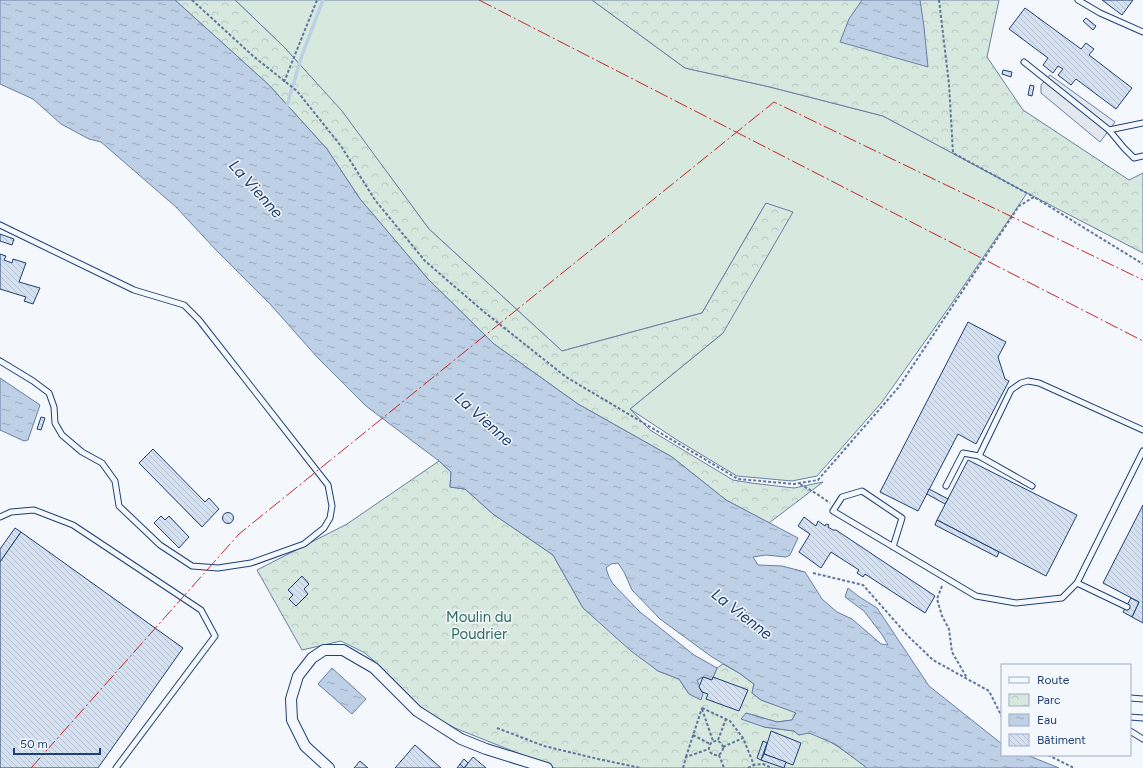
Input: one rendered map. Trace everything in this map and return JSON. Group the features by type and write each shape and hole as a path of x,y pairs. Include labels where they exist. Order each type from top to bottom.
{"street":[{"path":"329,768 305,746 292,720 291,699 298,676 312,658 324,650 343,650 374,668 416,711 461,739 486,749 547,768"}],"lane":[{"path":"1078,0 1100,13 1143,32"},
{"path":"1024,62 1109,130 1134,158 1143,156"},
{"path":"1109,130 1143,123"},
{"path":"0,225 134,290 184,305 199,320 328,485 332,506 330,518 324,528 304,544 251,564 218,568 192,566 160,545 119,506 115,481 102,463 82,452 62,435 56,423 54,406 49,393 33,381 0,361"},
{"path":"979,456 1011,390 1021,383 1028,381 1039,383 1143,430"},
{"path":"893,547 902,518 862,491 842,496 833,511 893,547 976,596 1016,602 1062,598 1077,583 1143,451"},
{"path":"946,486 964,452 979,456 1032,486"},
{"path":"0,518 11,512 34,510 73,525 201,610 215,636 116,768"},
{"path":"1077,583 1127,607"},
{"path":"1131,698 1143,699"},
{"path":"1131,717 1143,718"},
{"path":"1131,732 1143,739"}],"path":[{"path":"192,0 253,56 287,85 297,91 341,146 375,200 425,261 483,311 566,377 738,480 794,484 818,480 898,388 1019,206 1034,197"},
{"path":"284,82 317,0"},
{"path":"939,0 949,84 952,153 1034,197 1143,264"},
{"path":"799,483 836,508"},
{"path":"813,573 863,585 908,636 933,660 989,691 1001,715"},
{"path":"944,577 937,599 948,629 952,652 968,679"},
{"path":"702,708 730,721 743,738 754,764"},
{"path":"683,768 702,708"},
{"path":"702,708 713,741"},
{"path":"718,740 726,719"},
{"path":"497,728 544,746 641,768"},
{"path":"693,735 710,744"},
{"path":"723,747 743,738"},
{"path":"718,740 723,747 723,752 714,756 711,754 709,749 710,744 713,741 718,740"},
{"path":"686,757 709,749"},
{"path":"719,755 724,768"},
{"path":"1050,756 1074,768"},
{"path":"748,768 754,764 763,764 771,768"}],"green space":[{"path":"175,0 235,0 284,47 342,111 429,229 562,351 702,313 766,203 793,212 723,333 630,409 650,430 733,480 794,488 823,482 769,523 726,500 672,457 578,404 494,344 428,279 360,199 327,149 269,85"},
{"path":"235,0 592,0 685,68 770,87 883,116 1027,193 882,402 817,476 792,481 737,476 677,440 630,409 723,333 766,203 702,313 562,351 429,229 341,111 284,47"},
{"path":"592,0 999,0 987,57 1023,110 1129,180 1143,173 1143,253 883,116 770,87 685,68"},
{"name":"Moulin du Poudrier","path":"439,461 451,472 450,487 465,489 493,514 553,555 583,608 658,671 679,679 689,694 699,687 697,680 703,677 712,680 717,668 723,664 754,684 752,693 761,700 796,712 792,720 777,722 746,713 764,727 794,731 799,735 807,733 822,737 839,747 867,768 555,768 455,728 434,717 417,704 365,653 341,641 302,650 257,570 347,524"}],"shaded area":[{"path":"1050,75 1115,122 1100,142 1041,93 1041,85"}],"water":[{"name":"La Vienne","path":"0,0 175,0 269,85 327,149 360,199 428,279 494,344 578,404 672,457 726,500 798,538 790,555 786,557 766,555 753,557 758,565 782,566 805,572 822,599 837,612 852,619 881,644 888,645 864,611 845,597 848,588 877,608 929,686 1001,743 1001,756 1029,756 1059,768 867,768 835,744 809,733 799,735 794,731 764,727 741,719 746,713 777,722 792,720 796,713 761,700 752,693 754,684 712,657 660,619 632,590 618,563 611,564 606,568 613,584 640,612 694,655 717,668 712,680 703,677 697,680 703,694 701,700 689,694 679,679 658,671 631,651 583,608 553,555 493,514 465,489 450,487 451,472 439,461 366,406 317,357 271,305 216,250 176,207 101,142 89,139 61,124 33,99 0,84"},
{"path":"862,0 920,0 928,67 840,42 849,19"},
{"path":"0,378 40,405 28,440 24,441 0,430"},
{"path":"332,668 366,699 352,714 318,684"}],"building":[{"path":"1102,0 1133,0 1122,15"},
{"path":"1025,8 1081,49 1086,43 1094,49 1089,55 1132,88 1116,109 1076,79 1071,85 1058,75 1063,69 1058,66 1053,73 1043,65 1048,58 1009,29"},
{"path":"1086,18 1096,26 1093,30 1083,21"},
{"path":"1003,70 1012,72 1011,77 1002,74"},
{"path":"1030,85 1034,86 1032,96 1028,95"},
{"path":"0,234 14,239 12,245 0,241"},
{"path":"0,254 6,256 4,260 12,263 13,259 26,263 19,282 40,288 33,304 24,301 26,297 0,289"},
{"path":"968,322 1006,342 998,357 1005,379 1009,381 976,444 958,434 918,511 880,492"},
{"path":"41,417 45,418 41,430 37,429"},
{"path":"153,449 205,502 209,498 219,509 202,527 139,463"},
{"path":"968,460 1077,515 1046,576 937,520"},
{"path":"929,489 948,499 945,504 927,494"},
{"path":"1143,505 1143,623 1132,617 1139,602 1103,583"},
{"path":"226,513 230,513 232,514 232,522 226,523 223,520 223,516"},
{"path":"161,516 165,520 169,516 189,537 179,548 154,523"},
{"path":"804,517 816,526 818,521 825,526 826,524 829,525 828,527 836,530 935,596 925,613 865,574 863,577 857,573 859,570 831,552 821,568 799,552 810,534 798,526"},
{"path":"937,520 999,552 997,557 935,525"},
{"path":"15,528 21,532 0,562 0,549"},
{"path":"21,532 183,648 98,768 0,768 0,562"},
{"path":"302,576 309,584 304,589 308,594 296,606 289,599 293,595 288,590"},
{"path":"1131,598 1139,602 1132,617 1123,612"},
{"path":"703,677 712,680 713,677 748,690 739,711 706,699 708,694 702,692 699,687"},
{"path":"771,731 801,743 793,765 764,754"},
{"path":"763,741 767,743 761,760 757,758"},
{"path":"415,745 441,768 395,768"},
{"path":"764,754 786,762 784,768 761,760"},
{"path":"473,757 486,768 464,768"},
{"path":"464,759 468,763 464,768 460,764"},
{"path":"360,761 368,768 354,768"},
{"path":"460,764 464,768 457,768"}],"waterway":[{"path":"286,109 301,58 323,0"}],"power":[{"path":"479,0 1143,341"},
{"path":"31,768 239,534 774,102 1143,280"}]}
